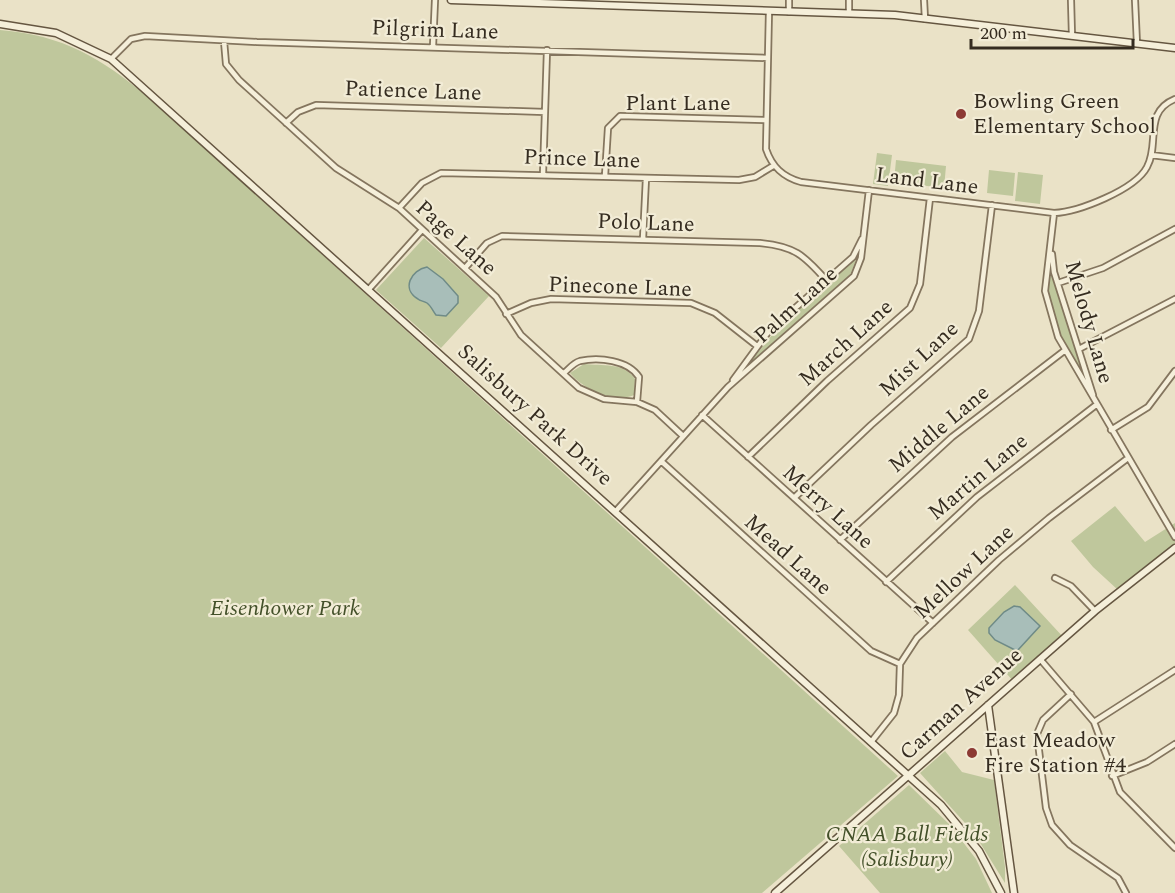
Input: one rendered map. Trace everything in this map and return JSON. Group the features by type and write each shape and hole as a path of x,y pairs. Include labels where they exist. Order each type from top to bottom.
{"main road":[{"path":"451,0 608,3 849,13 925,19 1175,48"},
{"name":"Salisbury Park Drive","path":"0,24 56,33 111,59 941,805 969,837 1001,893"},
{"name":"Carman Avenue","path":"775,893 1040,658 1175,548"},
{"path":"988,705 1014,893"},
{"path":"998,886 1006,887 1013,882"}],"street":[{"path":"434,46 435,0"},
{"path":"789,0 789,12"},
{"path":"849,0 849,13"},
{"path":"924,0 925,19"},
{"path":"1071,0 1072,36"},
{"path":"1135,0 1137,44"},
{"path":"769,11 766,149 774,166"},
{"name":"Pilgrim Lane","path":"111,59 125,44 138,37 768,57"},
{"name":"Page Lane","path":"224,41 226,64 231,72 336,168 399,208 496,297 521,335 564,374 591,395 604,399 637,402 655,410 683,436"},
{"path":"543,174 547,50"},
{"name":"Land Lane","path":"774,166 790,179 801,182 1054,213 1075,211 1131,183 1147,168 1155,118 1160,109 1175,99"},
{"name":"Patience Lane","path":"286,123 298,112 316,105 545,112"},
{"name":"Plant Lane","path":"605,176 608,128 620,116 766,120"},
{"path":"1150,155 1175,158"},
{"name":"Prince Lane","path":"399,208 422,183 441,173 748,179 774,166"},
{"path":"643,239 646,178"},
{"name":"Palm Lane","path":"615,512 728,387 847,284 860,265 869,190"},
{"name":"March Lane","path":"748,457 827,381 910,308 920,284 930,198"},
{"name":"Mist Lane","path":"794,498 871,425 969,339 979,311 992,205"},
{"name":"Melody Lane","path":"1054,213 1052,248 1045,291 1050,314 1064,351 1175,537"},
{"path":"1058,283 1103,268 1175,229"},
{"path":"369,289 422,230"},
{"name":"Palm Lane","path":"728,387 757,346 782,318 853,256 864,235"},
{"name":"Polo Lane","path":"465,268 487,243 502,236 643,239 778,245 800,254 826,280"},
{"name":"Melody Lane","path":"1052,248 1058,283 1096,405"},
{"name":"Pinecone Lane","path":"506,314 531,303 551,299 691,303 715,313 757,346"},
{"path":"1079,349 1175,299"},
{"name":"Middle Lane","path":"840,540 952,437 1064,351"},
{"path":"564,374 581,361 623,363 630,366 639,377 637,402"},
{"path":"1111,430 1148,407 1175,371"},
{"name":"Martin Lane","path":"886,582 985,490 1096,405"},
{"name":"Merry Lane","path":"702,415 933,623"},
{"name":"Mellow Lane","path":"871,742 896,708 900,664 909,647 999,560 1128,458"},
{"name":"Mead Lane","path":"661,461 871,651 900,664"},
{"path":"1055,578 1071,586 1095,611"},
{"path":"1040,658 1094,722 1112,776 1126,799 1175,848"},
{"path":"1094,722 1175,670"},
{"path":"1071,694 1043,720 1037,734 1048,818 1059,836 1119,878 1126,893"},
{"path":"1112,776 1147,762 1175,744"}],"green space":[{"name":"Eisenhower Park","path":"0,30 43,37 80,51 114,71 148,97 898,776 762,893 0,893"},
{"path":"877,153 892,155 888,186 873,184"},
{"path":"896,160 946,166 944,188 894,182"},
{"path":"989,170 1015,173 1013,196 987,193"},
{"path":"1018,172 1043,175 1040,204 1015,201"},
{"path":"424,238 489,296 441,348 376,290"},
{"path":"1051,253 1054,272 1094,401 1063,348 1051,319 1047,281"},
{"path":"857,257 851,273 844,282 748,365 783,321"},
{"path":"584,364 619,367 625,370 635,379 634,395 617,398 591,389 570,373"},
{"path":"1115,506 1145,542 1175,523 1175,547 1118,590 1093,567 1071,541"},
{"path":"1015,585 1064,638 1014,682 968,630"},
{"path":"945,751 962,772 994,780 1005,883 974,833 920,773"},
{"name":"CNAA Ball Fields (Salisbury)","path":"909,785 949,824 976,859 992,893 880,893 839,846"}],"water":[{"path":"427,267 443,279 458,296 458,303 446,316 436,315 426,302 419,300 410,290 410,280 416,272"},
{"path":"1014,606 1020,607 1040,626 1017,651 995,640 989,633 989,628 1004,612"}],"place":[{"name":"Bowling Green Elementary School","path":"961,114"},
{"name":"East Meadow Fire Station #4","path":"972,753"}]}
